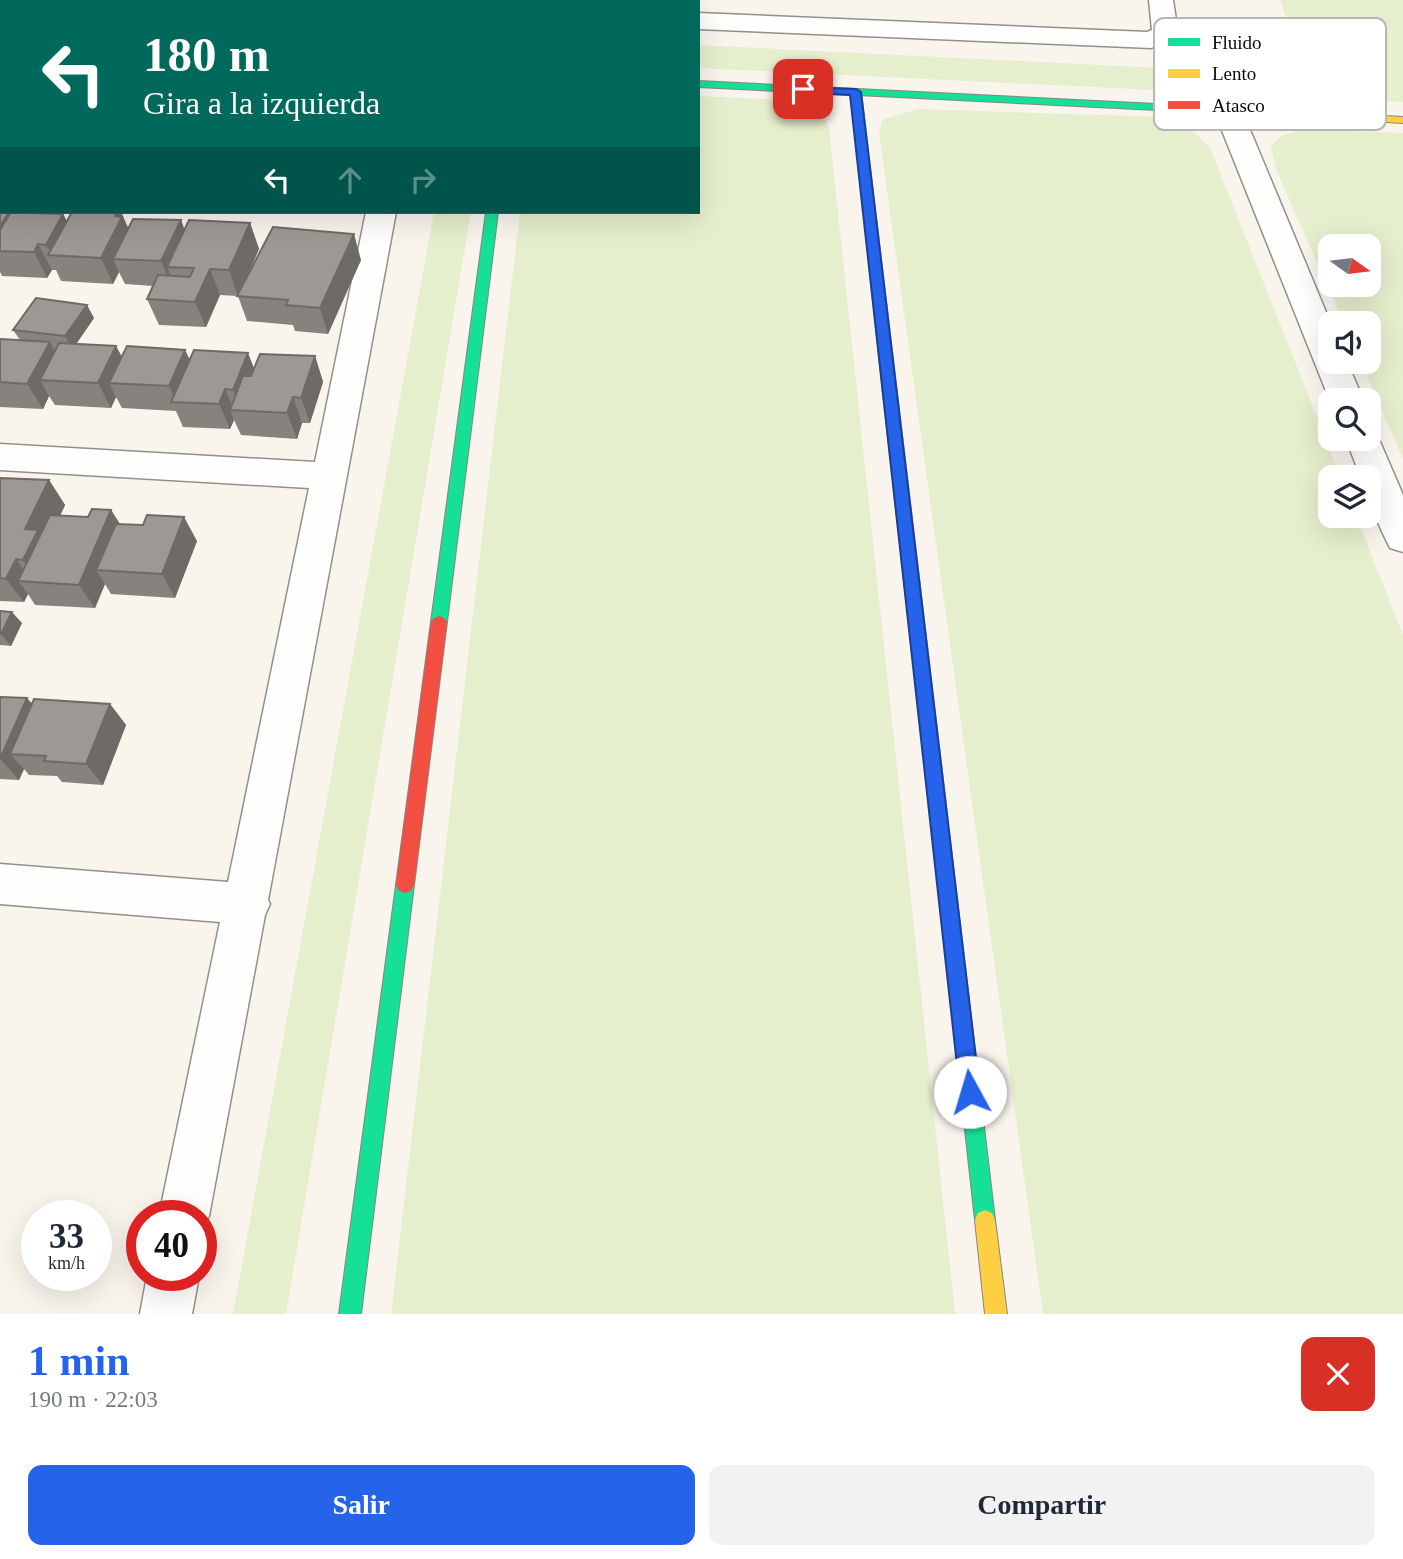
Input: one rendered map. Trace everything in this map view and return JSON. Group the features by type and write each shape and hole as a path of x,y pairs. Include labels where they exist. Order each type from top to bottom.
{"street":[{"path":"1161,0 1165,18"},
{"path":"700,21 1154,38"},
{"path":"700,84 1154,109"},
{"path":"856,92 996,1314"},
{"path":"1236,130 1318,329"},
{"path":"187,1200 248,904 381,214"},
{"path":"350,1314 492,214"},
{"path":"1368,451 1403,538"},
{"path":"0,457 331,475"},
{"path":"0,884 248,904"},
{"path":"166,1314 170,1291"}],"green space":[{"path":"1281,0 1403,0 1403,102 1386,101 1386,18 1286,18"},
{"path":"700,45 1154,68 1154,90 700,68"},
{"path":"700,96 789,100 824,116 829,128 955,1314 391,1314 520,214 700,214"},
{"path":"918,109 1154,117 1154,130 1190,130 1211,150 1318,420 1318,451 1330,451 1336,465 1318,465 1318,528 1361,528 1403,635 1403,1314 1043,1314 879,133 882,120"},
{"path":"1309,130 1403,133 1403,459 1381,408 1381,388 1372,388 1366,374 1381,374 1381,311 1338,311 1333,298 1381,298 1381,234 1318,234 1318,265 1276,169 1271,148 1280,138 1290,133"},
{"path":"434,214 471,214 286,1314 233,1314"}],"building":[{"path":"0,214 8,214 0,226"},
{"path":"10,214 63,214 46,245 38,244 34,252 0,251 0,230"},
{"path":"71,214 116,214 115,216 122,217 101,258 48,255"},
{"path":"133,219 181,220 161,261 113,259"},
{"path":"189,220 250,223 229,270 210,269 195,302 147,299 158,275 190,277 194,268 167,267"},
{"path":"273,227 354,234 320,308 286,305 288,300 237,296"},
{"path":"36,298 87,305 65,336 13,330"},
{"path":"0,339 50,342 27,384 0,382"},
{"path":"59,343 116,346 98,383 40,380"},
{"path":"127,346 185,350 169,386 109,383"},
{"path":"194,350 248,353 233,390 225,389 219,404 171,402"},
{"path":"260,354 315,356 301,398 293,397 287,413 230,410 243,376 251,376"},
{"path":"0,478 49,480 25,529 38,530 23,560 16,559 6,579 0,578"},
{"path":"92,509 111,510 79,585 18,581 50,515 88,517"},
{"path":"147,515 184,517 162,574 96,570 116,524 143,525"},
{"path":"0,611 12,612 1,634 0,634"},
{"path":"0,697 27,698 0,759"},
{"path":"34,699 110,704 86,764 44,761 46,756 10,754"}],"traffic: fast":[{"path":"700,84 1154,107"},
{"path":"439,622 492,214"},
{"path":"926,704 985,1220"},
{"path":"350,1314 405,885"}],"traffic: slow":[{"path":"856,92 889,384"},
{"path":"1386,119 1403,120"},
{"path":"985,1220 996,1314"}],"traffic: jam":[{"path":"889,384 926,704"},
{"path":"405,885 439,622"}],"route":[{"path":"803,89 856,92 970,1092"}]}
